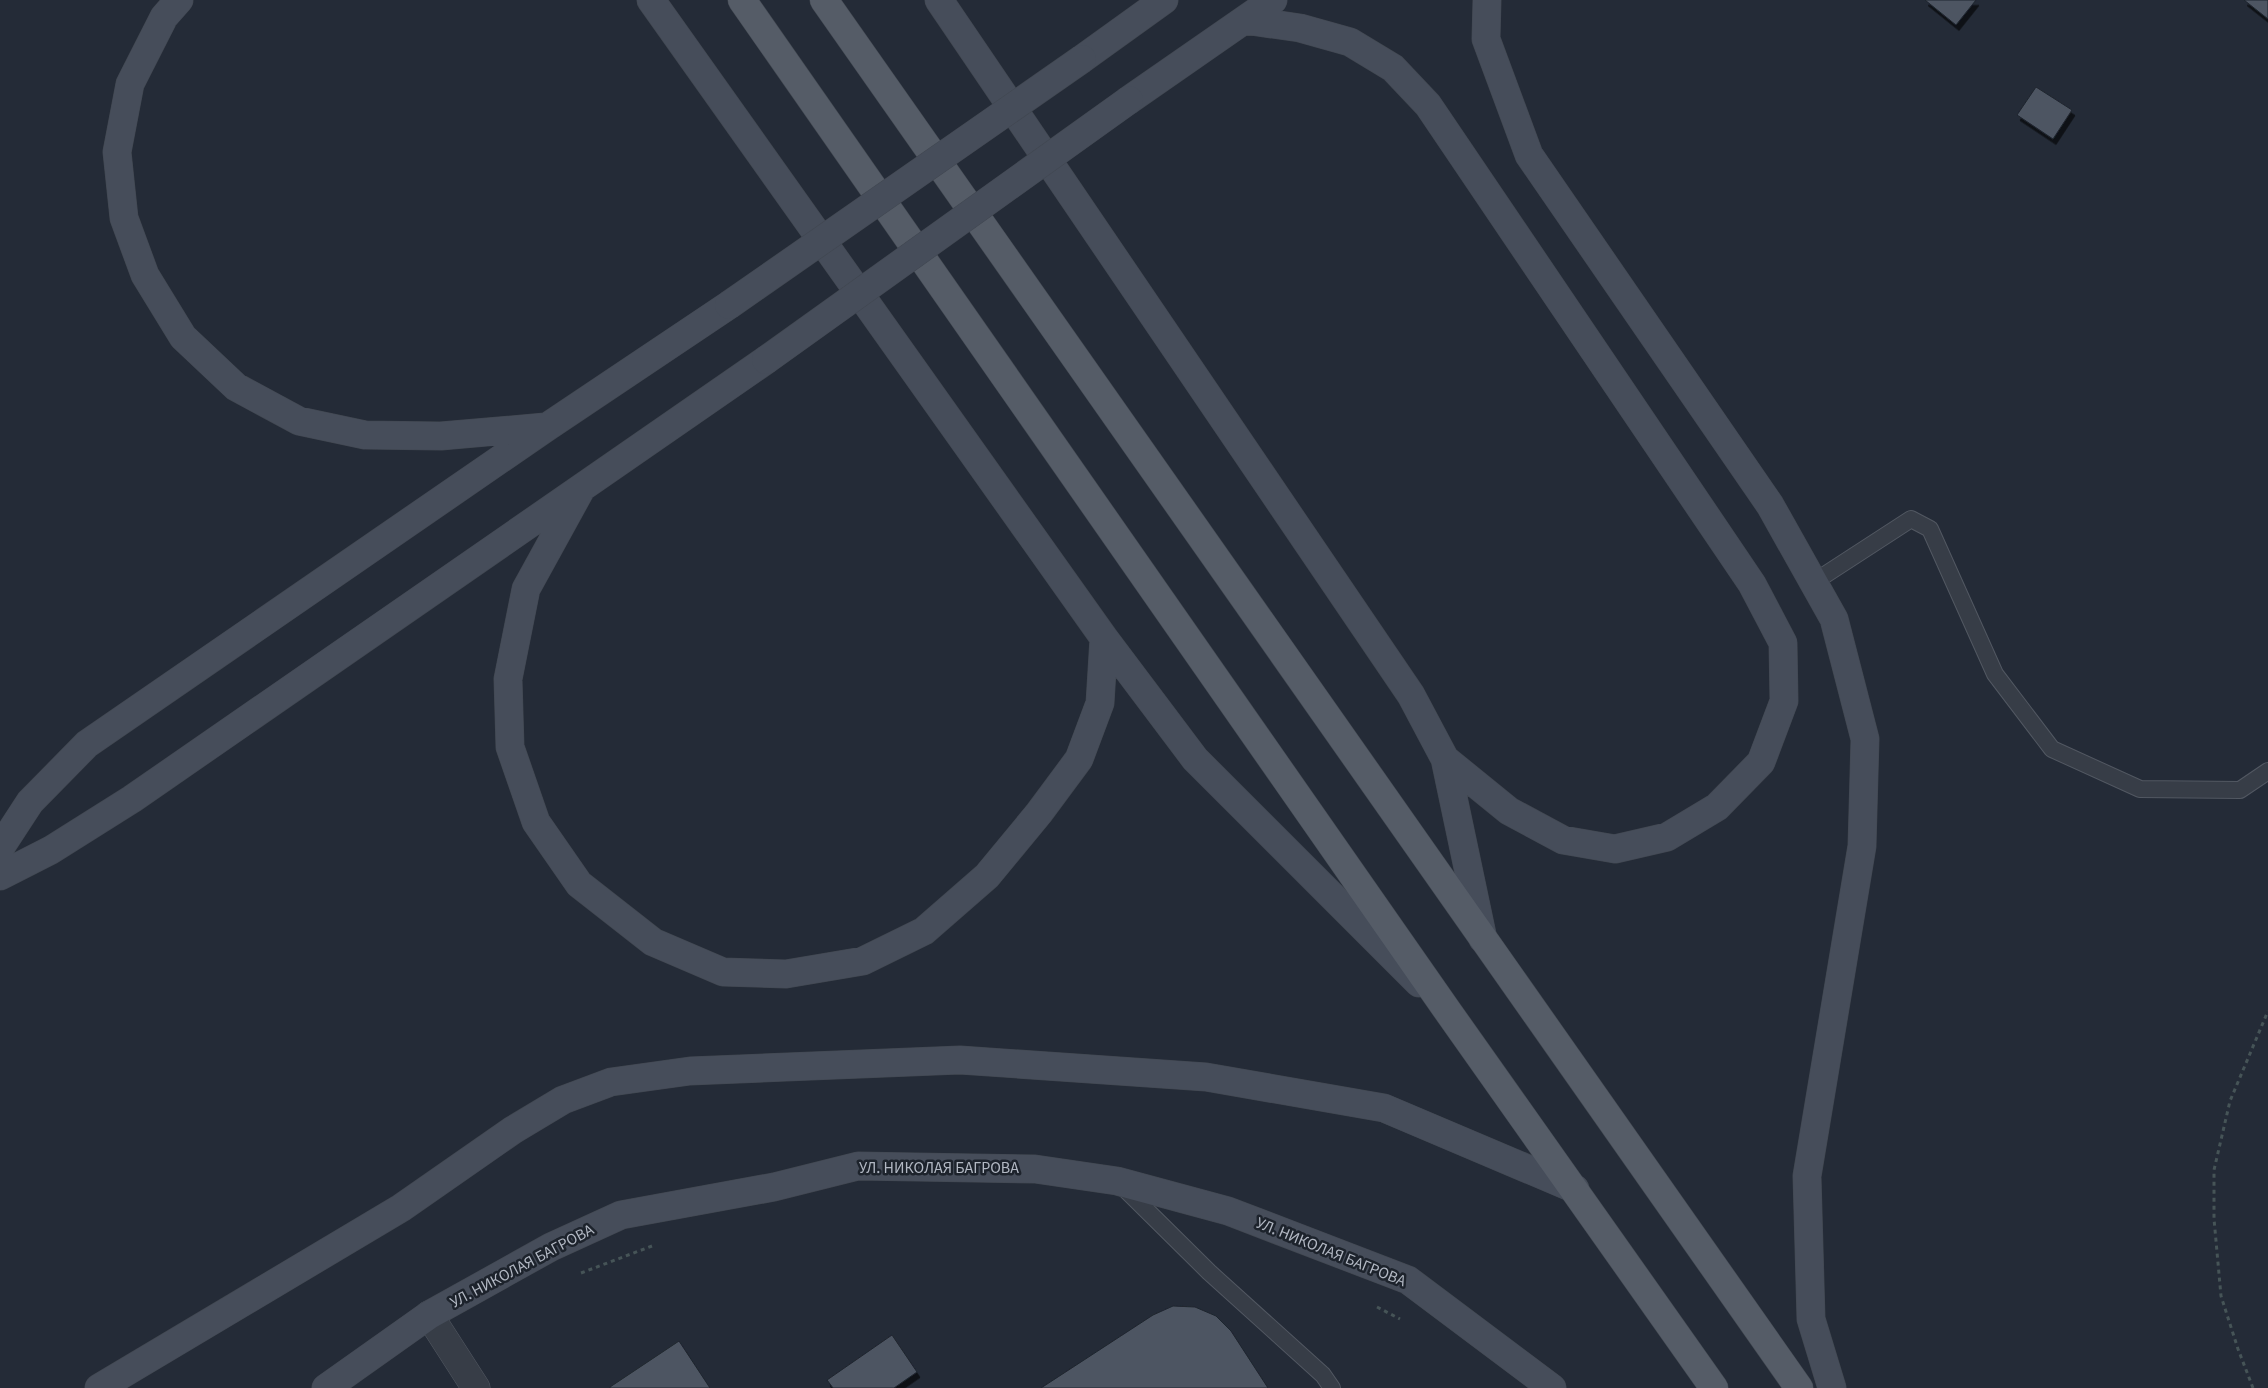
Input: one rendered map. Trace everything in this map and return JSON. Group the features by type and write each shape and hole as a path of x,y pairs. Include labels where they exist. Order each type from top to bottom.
{"main road":[{"path":"179,0 164,17 130,84 117,152 124,218 145,275 183,337 236,388 299,421 375,435 441,436 547,427"},
{"path":"651,0 1104,638 1194,759 1449,1012"},
{"path":"742,0 1714,1388"},
{"path":"824,0 1799,1388"},
{"path":"938,0 1406,686 1445,759 1483,939"},
{"path":"0,848 30,802 88,744 547,427 729,305 1164,0"},
{"path":"0,876 51,850 132,799 766,360 1129,100 1273,0"},
{"path":"1487,0 1486,39 1529,155 1770,505 1834,619 1865,738 1862,846 1807,1176 1811,1319 1832,1388"},
{"path":"1244,20 1300,28 1350,42 1394,68 1428,105 1752,584 1783,644 1784,701 1760,762 1717,807 1667,837 1615,849 1563,840 1509,812 1445,759"},
{"path":"581,489 526,589 508,679 510,747 536,822 579,884 653,942 723,972 786,974 864,961 924,931 987,876 1039,813 1079,759 1100,703 1104,638"},
{"path":"99,1388 401,1208 513,1130 563,1100 611,1082 690,1071 960,1060 1206,1078 1384,1108 1575,1189"},
{"name":"УЛ. НИКОЛАЯ БАГРОВА","path":"326,1388 429,1315 551,1246 621,1215 774,1187 858,1166 1035,1169 1117,1181 1228,1211 1408,1280 1552,1388"}],"street":[{"path":"429,1315 476,1388"}],"lane":[{"path":"1814,582 1911,520 1930,529 1995,674 2052,749 2140,789 2240,790 2268,771"},
{"path":"1117,1181 1209,1272 1323,1375 1332,1388"}],"path":[{"path":"2253,1388 2221,1296 2214,1219 2214,1170 2230,1102 2268,1011"},
{"path":"578,1274 658,1244"},
{"path":"1369,1303 1404,1320"}],"building":[{"path":"1925,0 1976,0 1956,25"},
{"path":"2244,0 2268,0 2268,19"},
{"path":"2036,87 2072,110 2053,139 2017,115"},
{"path":"1173,1306 1195,1307 1216,1316 1231,1331 1268,1388 1041,1388 1153,1315"},
{"path":"892,1335 917,1372 894,1388 833,1388 827,1380"},
{"path":"679,1341 710,1388 610,1388 610,1387"}]}
